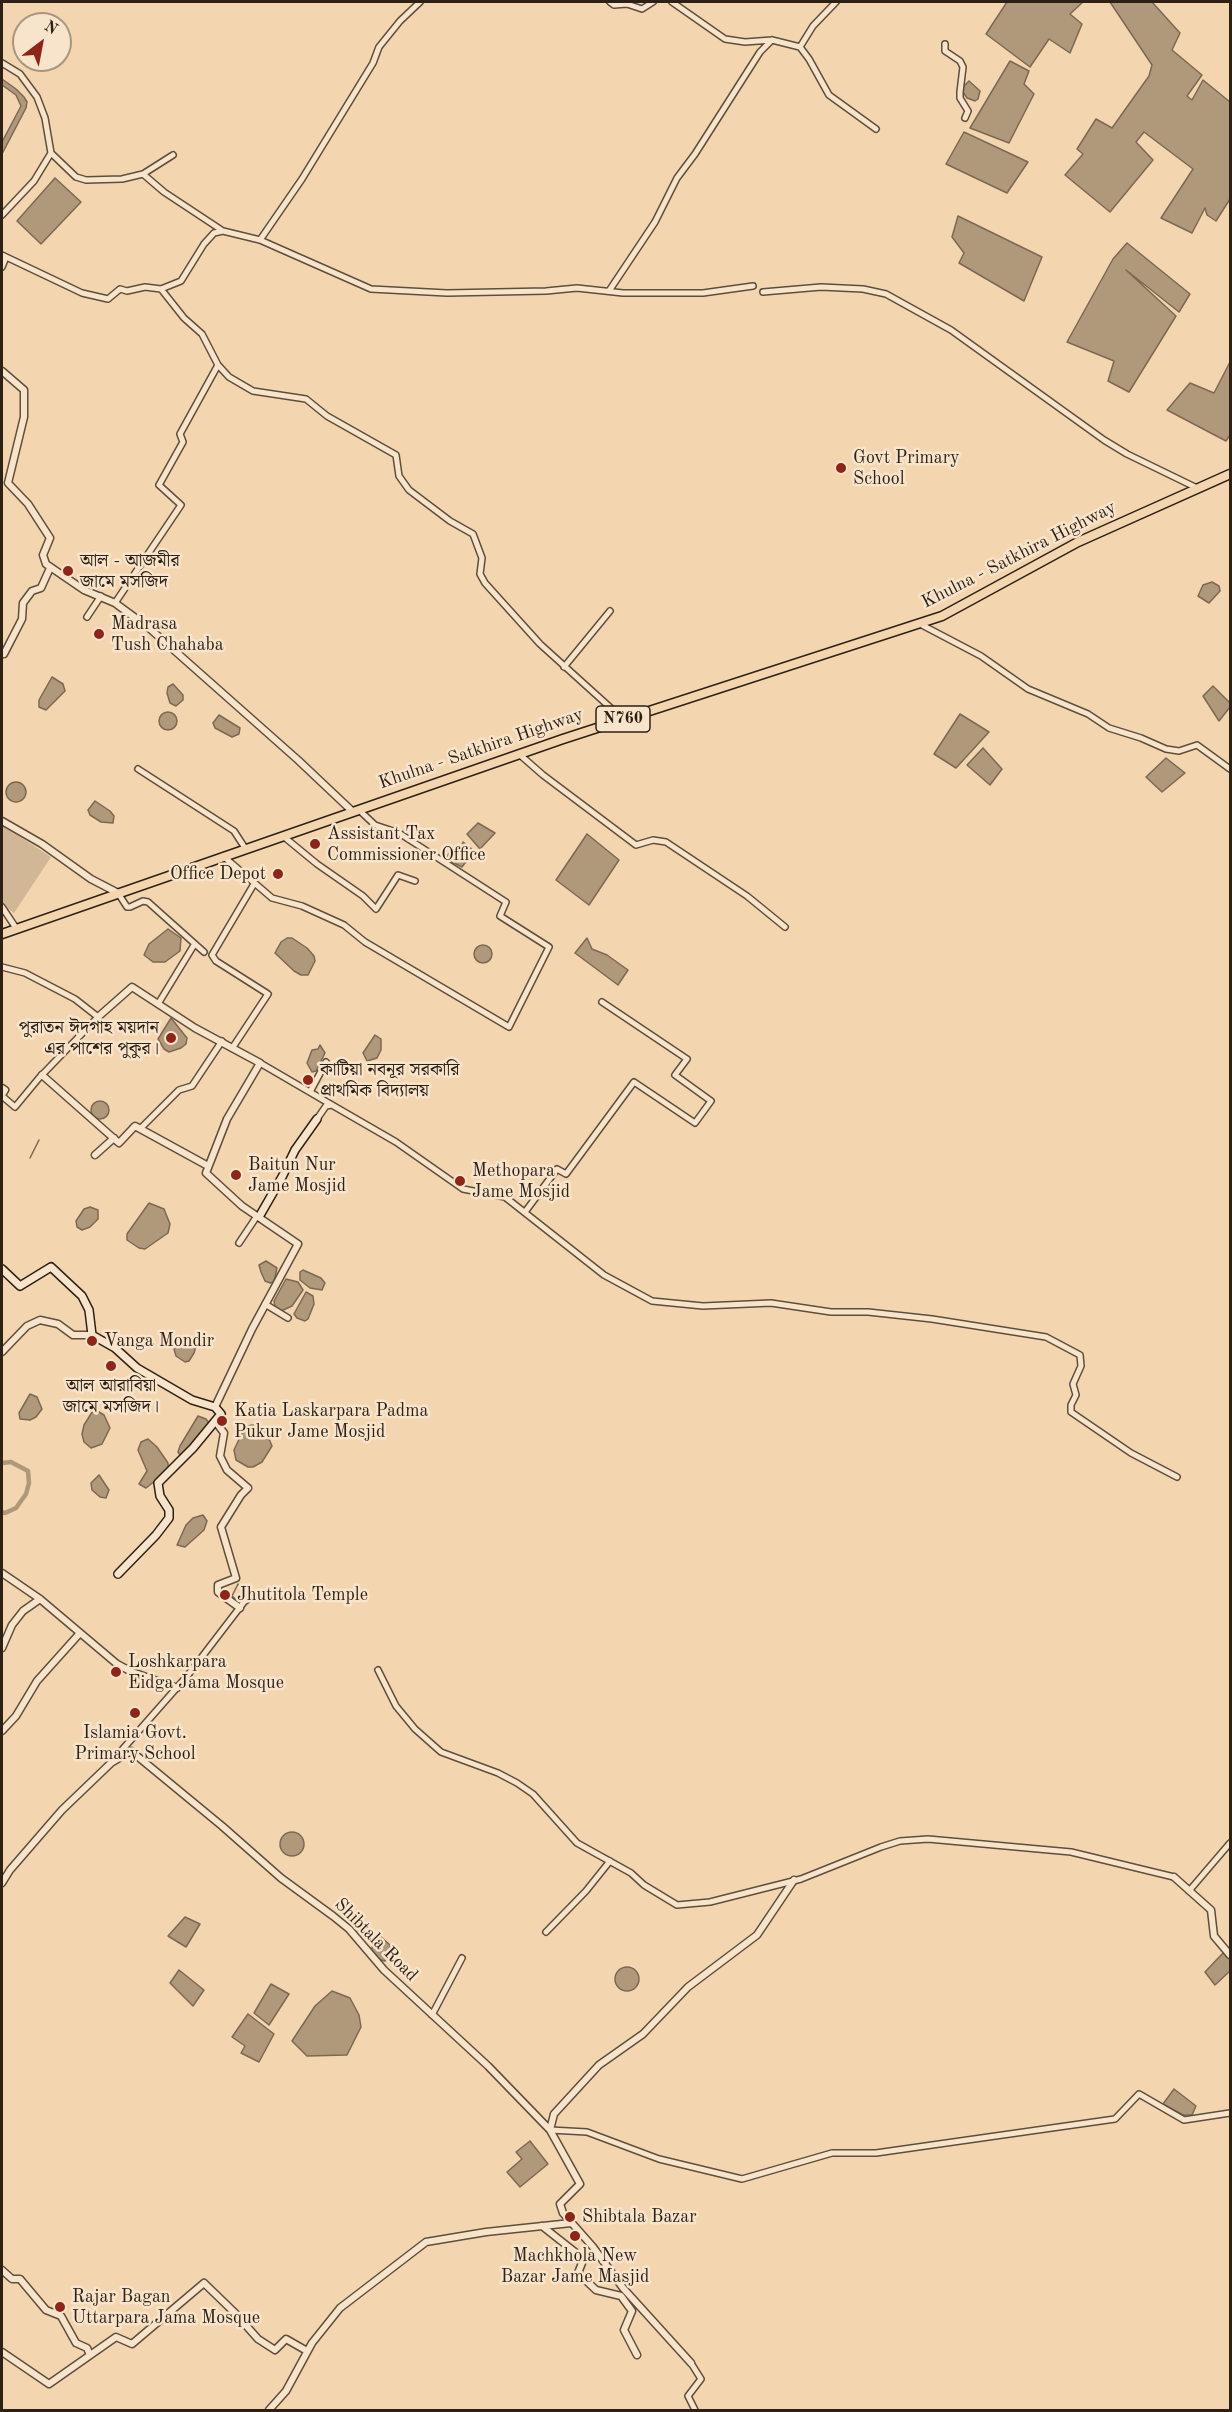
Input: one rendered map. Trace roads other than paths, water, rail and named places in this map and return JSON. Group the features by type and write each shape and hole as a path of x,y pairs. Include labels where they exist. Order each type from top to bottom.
{"highway":[{"name":"Khulna - Satkhira Highway","path":"2,934 519,753 942,616 1078,542 1230,474"}],"main road":[{"path":"258,1217 295,1150 316,1119"},
{"path":"2,1269 21,1286 51,1267 82,1296 89,1310 92,1335 116,1348 137,1368 192,1400 215,1407 221,1414 180,1462 158,1482 160,1496 169,1510 169,1518 156,1535 118,1574"}],"street":[{"path":"260,240 302,179 373,63 380,47 400,21 420,2"},
{"path":"610,2 614,5 627,4 642,9 653,2"},
{"path":"672,2 725,39 745,42 772,40 800,47 809,58 829,95 876,129"},
{"path":"800,47 813,26 836,2"},
{"path":"609,291 655,222 677,178 695,154 760,52 772,40"},
{"path":"945,44 945,51 960,62 963,68 960,98 968,111 965,118"},
{"path":"2,63 20,74 37,97 45,118 51,153 76,177 86,180 122,179 143,174 173,155"},
{"path":"2,215 34,181 51,153"},
{"path":"143,174 164,192 223,231 260,240 371,289 447,293 546,291 577,288 609,291 703,292 753,286"},
{"path":"2,267 4,256 93,296 108,299 120,289 127,291 146,287 161,289 181,281 204,244 214,233 223,231"},
{"path":"763,292 821,287 886,294 951,330 1126,454 1197,488"},
{"path":"161,289 184,318 202,334 218,366 229,377 253,391 306,399 327,416 396,454 399,476 410,490 450,521 473,534 482,558 480,574 486,583 540,644 623,719"},
{"path":"115,603 181,505 159,485 183,442 180,434 218,366"},
{"path":"2,371 24,390 25,396 24,417 5,481 28,504 50,538 42,559 51,568 84,590 115,603 170,645 187,663 375,825 399,833 506,902 500,916 549,947 509,1027 365,942 344,925 302,906 272,898 223,856"},
{"path":"4,654 22,619 23,603 32,591 41,588 51,568"},
{"path":"87,617 101,596"},
{"path":"564,667 610,611"},
{"path":"919,623 981,656 1028,689 1088,714 1109,728 1166,749 1179,751 1197,745 1230,769"},
{"path":"519,753 543,775 636,845 652,840 666,842 747,896 784,927"},
{"path":"138,769 234,831 245,848"},
{"path":"2,821 42,844 92,879 118,893 127,906 130,907 143,901 148,902 204,952"},
{"path":"282,835 317,864 363,896 376,909 398,875 415,881"},
{"path":"233,1047 268,994 216,961 212,955 254,884"},
{"path":"2,907 16,928"},
{"path":"158,1004 194,945"},
{"path":"2,967 25,973 75,999 98,1017"},
{"path":"2,1088 5,1090 2,1095 15,1107 42,1075 98,1017 132,987 195,1028 233,1047 396,1142 463,1189 499,1194 604,1275 652,1301 703,1306 771,1303 831,1312 868,1312 932,1319 1046,1337 1080,1355 1081,1366 1073,1384 1076,1395 1071,1405 1071,1412 1131,1452 1177,1477"},
{"path":"525,1212 557,1168 566,1174 634,1082 695,1123 711,1101 675,1075 687,1059 602,1002"},
{"path":"140,1129 179,1090 192,1086 222,1041"},
{"path":"310,1092 326,1062"},
{"path":"215,1407 265,1304 298,1244 242,1206 206,1173 227,1119 260,1063"},
{"path":"42,1075 120,1143 135,1126 208,1166"},
{"path":"316,1119 326,1106 332,1105"},
{"path":"95,1155 114,1138"},
{"path":"438,1181 442,1174"},
{"path":"239,1244 258,1217"},
{"path":"265,1304 288,1318"},
{"path":"2,1352 27,1326 40,1320 58,1324 73,1335 92,1335"},
{"path":"215,1422 224,1433 220,1456 227,1470 248,1488 220,1527 236,1578 218,1585 218,1592 240,1608"},
{"path":"2,1573 40,1599 117,1664 132,1672 177,1688"},
{"path":"2,1883 10,1869 62,1810 111,1762 177,1688 240,1608 255,1594"},
{"path":"2,1648 12,1625 22,1611 40,1599"},
{"path":"2,1731 16,1716 38,1681 80,1633"},
{"path":"378,1670 396,1706 415,1729 441,1752 498,1773 517,1783 533,1794 577,1843 631,1873 644,1885 677,1905 711,1902 838,1866 900,1841 928,1839 1071,1852 1174,1877 1211,1910 1214,1936 1230,1955"},
{"name":"Shibtala Road","path":"111,1762 131,1752 222,1826 281,1878 349,1929 384,1970 488,2066 550,2130 580,2184 560,2204 571,2223"},
{"path":"1189,1891 1230,1843"},
{"path":"546,1932 586,1891 610,1861"},
{"path":"794,1880 757,1935 688,1987 643,2034 599,2065 554,2114 550,2130 587,2132 659,2159 742,2179 832,2153 876,2153 1115,2119 1138,2094 1184,2120 1230,2113"},
{"path":"432,2015 462,1958"},
{"path":"269,2410 286,2391 307,2351 340,2308 426,2242 571,2223 593,2247 623,2288 691,2363 700,2379 688,2396 695,2410"},
{"path":"542,2226 575,2252 582,2263 578,2273 596,2290 621,2296 632,2311 624,2330 637,2355"},
{"path":"2,2270 12,2279 20,2279 46,2310 61,2316 76,2343 87,2348 90,2355"},
{"path":"2,2352 49,2384 116,2337 132,2344 204,2283 258,2339 275,2350 286,2339 307,2351"}],"waterway":[{"path":"30,1158 39,1140"},
{"path":"2,1463 11,1462 28,1471 29,1483 26,1494 16,1508 2,1512"},
{"path":"241,1604 232,1596 238,1584 250,1597"}],"place":[{"name":"Govt Primary School","path":"841,468"},
{"name":"আল - আজমীর জামে মসজিদ","path":"68,571"},
{"name":"Madrasa Tush Chahaba","path":"99,634"},
{"name":"Assistant Tax Commissioner Office","path":"315,844"},
{"name":"Office Depot","path":"278,874"},
{"name":"পুরাতন ঈদগাহ ময়দান এর পাশের পুকুর।","path":"171,1038"},
{"name":"কাটিয়া নবনূর সরকারি প্রাথমিক বিদ্যালয়","path":"308,1080"},
{"name":"Baitun Nur Jame Mosjid","path":"236,1175"},
{"name":"Methopara Jame Mosjid","path":"460,1181"},
{"name":"Vanga Mondir","path":"92,1341"},
{"name":"আল আরাবিয়া জামে মসজিদ।","path":"111,1366"},
{"name":"Katia Laskarpara Padma Pukur Jame Mosjid","path":"222,1421"},
{"name":"Jhutitola Temple","path":"225,1595"},
{"name":"Loshkarpara Eidga Jama Mosque","path":"116,1672"},
{"name":"Islamia Govt. Primary School","path":"135,1713"},
{"name":"Shibtala Bazar","path":"570,2217"},
{"name":"Machkhola New Bazar Jame Masjid","path":"575,2236"},
{"name":"Rajar Bagan Uttarpara Jama Mosque","path":"60,2307"}]}
